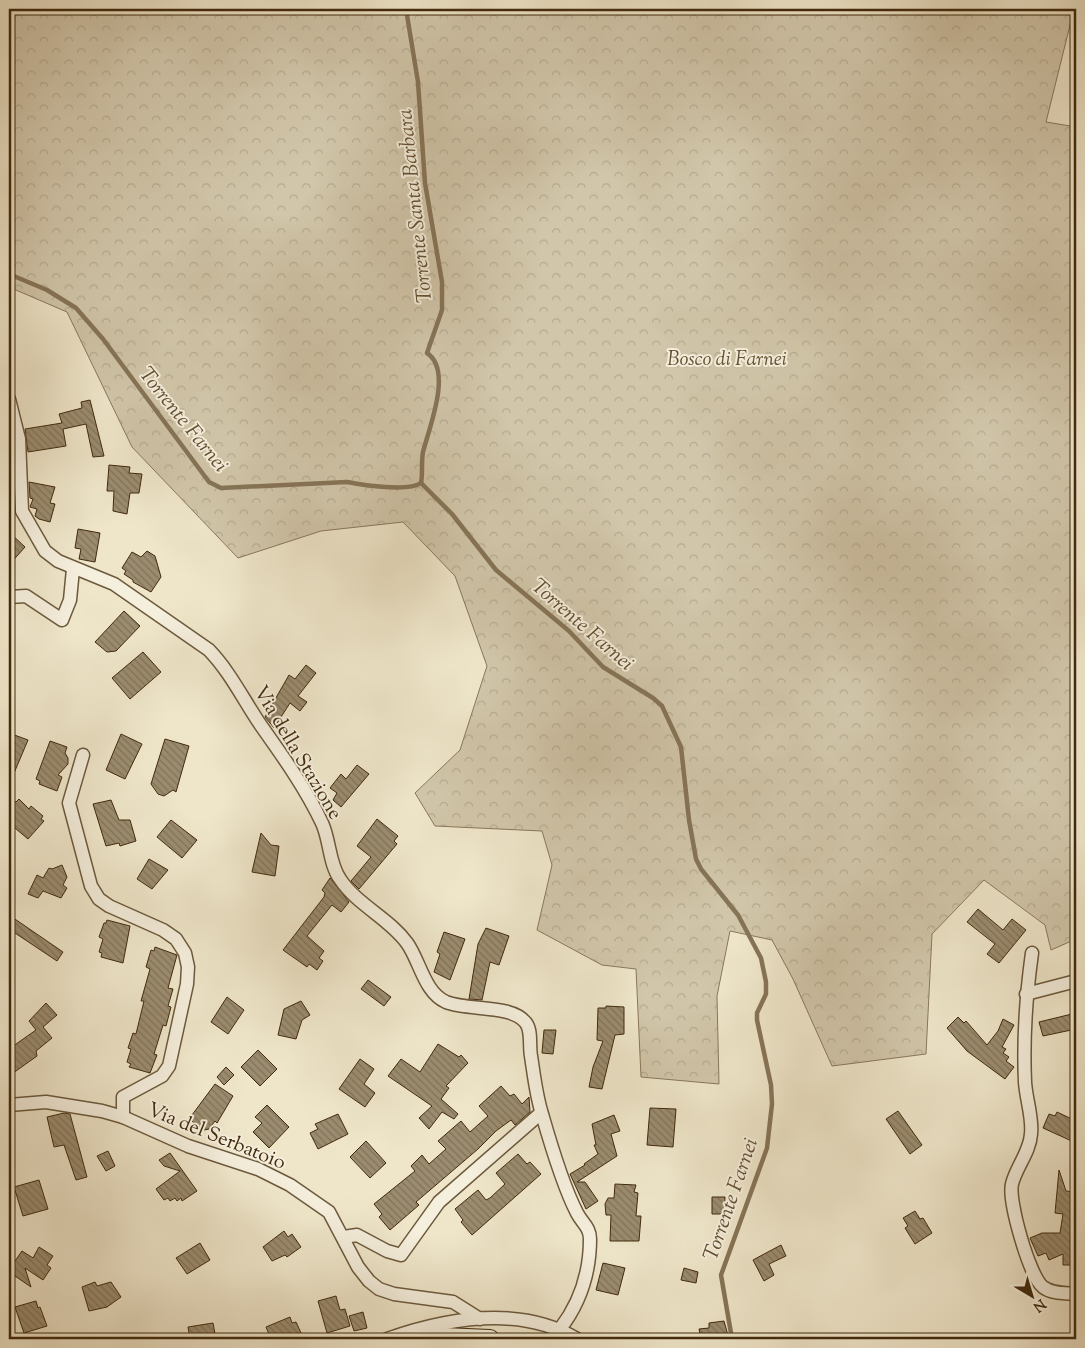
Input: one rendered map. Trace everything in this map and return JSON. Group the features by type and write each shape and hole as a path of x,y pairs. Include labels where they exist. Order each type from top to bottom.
{"main road":[{"path":"398,1339 420,1336 490,1339"}],"street":[{"name":"Via della Stazione","path":"9,399 19,439 22,511 45,551 58,561 74,569 114,584 209,650 221,662 315,809 329,840 338,877 346,887 400,934 412,950 436,995 445,1001 459,1005 512,1013 520,1016 528,1025 535,1088 541,1113 577,1213 589,1229 590,1238 581,1295 572,1313 560,1329"},
{"path":"9,597 26,596 62,620 70,600 74,569"},
{"name":"Via del Serbatoio","path":"83,755 69,803 91,886 99,898 110,906 163,930 176,939 185,953 188,967 187,984 169,1066 162,1076 123,1097 123,1117"},
{"path":"1032,953 1026,994 1025,1079 1031,1135 1012,1183 1010,1194 1025,1252 1034,1275 1043,1287 1056,1293 1076,1294"},
{"path":"1026,994 1076,981"},
{"name":"Via del Serbatoio","path":"9,1105 46,1102 102,1110 123,1117 171,1139 258,1168 290,1184 329,1212 344,1237 358,1267 369,1281 379,1289 394,1294 453,1302 480,1319"},
{"path":"344,1237 357,1235 387,1251 401,1255 439,1202 541,1113"},
{"path":"387,1339 426,1326 480,1319 539,1322 560,1329 578,1339"}],"green space":[{"name":"Bosco di Farnei","path":"9,9 1074,9 1046,122 1076,127 1076,939 1051,950 1045,925 984,880 932,934 926,1054 832,1066 793,979 772,940 730,931 717,996 719,1084 641,1077 636,969 602,965 537,930 552,865 542,831 435,826 415,793 460,750 487,666 455,576 403,522 321,531 238,558 132,447 67,312 9,287"}],"building":[{"path":"90,400 104,456 93,457 86,424 63,429 66,446 28,452 25,429 62,423 59,414 82,408 81,402"},
{"path":"109,465 130,467 129,473 142,474 139,493 130,493 127,514 113,511 114,491 107,491"},
{"path":"29,482 55,487 50,503 55,504 50,522 35,516 37,509 30,507 33,499 30,498"},
{"path":"78,529 100,533 95,562 79,559 81,549 75,548"},
{"path":"9,532 25,547 9,565"},
{"path":"147,551 155,556 161,577 151,592 133,582 124,574 126,571 122,568 132,552 141,557"},
{"path":"124,611 140,626 116,651 107,652 95,642"},
{"path":"143,652 161,672 130,699 112,678"},
{"path":"306,665 316,673 298,696 307,702 300,711 290,703 274,728 265,717 289,675 295,679"},
{"path":"9,733 28,740 9,785"},
{"path":"121,734 142,744 125,779 106,770"},
{"path":"165,739 189,746 176,792 173,790 164,796 158,794 151,784"},
{"path":"50,741 67,747 65,753 68,758 68,764 58,775 62,777 57,791 39,784 40,781 36,779"},
{"path":"357,765 369,774 341,807 333,800 337,793 330,788 341,774 346,779"},
{"path":"9,796 16,802 19,799 29,809 31,806 43,816 41,819 44,821 28,839 9,823"},
{"path":"111,800 119,820 130,820 136,841 120,846 119,843 106,846 93,804"},
{"path":"377,819 398,836 394,841 397,844 359,889 351,881 371,857 357,846"},
{"path":"171,820 197,840 182,858 157,837"},
{"path":"261,833 271,845 279,846 275,876 252,872"},
{"path":"149,859 168,870 152,889 137,879"},
{"path":"62,865 67,877 63,885 67,888 61,898 43,891 38,898 28,894 37,875 43,878 49,868 52,869"},
{"path":"330,878 349,902 341,912 332,905 307,936 324,951 319,958 323,961 317,970 309,964 307,967 283,950 324,897 325,893 322,890"},
{"path":"978,909 1003,930 1012,919 1026,930 999,963 987,954 995,944 967,922"},
{"path":"9,915 63,952 57,961 9,929"},
{"path":"107,920 130,926 123,963 101,957 102,953 99,952 103,939 99,937"},
{"path":"486,928 509,936 499,965 490,962 482,1000 469,999 478,944"},
{"path":"444,932 465,939 450,980 434,972 440,954 437,952"},
{"path":"155,947 177,955 168,988 173,989 168,1006 171,1007 166,1026 163,1025 154,1054 157,1055 150,1073 129,1067 131,1064 127,1062 131,1049 128,1048 133,1033 136,1034 144,1001 141,1001 150,969 146,967 151,950 154,951"},
{"path":"368,980 391,997 384,1006 361,989"},
{"path":"227,997 244,1010 228,1034 211,1022"},
{"path":"301,1001 310,1015 302,1020 296,1039 278,1035 284,1009"},
{"path":"46,1003 57,1015 43,1027 52,1038 36,1051 37,1056 9,1076 9,1049 36,1030 29,1021"},
{"path":"606,1006 624,1007 624,1034 615,1035 602,1089 589,1087 593,1067 603,1041 597,1040 598,1008 606,1008"},
{"path":"1076,1013 1076,1029 1043,1036 1039,1022"},
{"path":"958,1017 964,1023 966,1021 987,1045 998,1031 1003,1019 1014,1025 1002,1047 1006,1049 1003,1053 1009,1057 1006,1061 1014,1067 1005,1079 967,1051 947,1028"},
{"path":"544,1030 556,1030 553,1054 542,1053"},
{"path":"438,1044 459,1057 461,1055 468,1063 446,1086 449,1088 441,1099 458,1114 454,1119 442,1112 429,1129 419,1118 432,1106 388,1076 401,1059 420,1072"},
{"path":"258,1050 277,1069 260,1086 241,1067"},
{"path":"360,1059 374,1069 364,1084 375,1093 365,1107 339,1089"},
{"path":"226,1067 234,1075 224,1085 217,1077"},
{"path":"215,1084 233,1096 217,1123 215,1121 209,1129 204,1130 189,1119"},
{"path":"501,1086 510,1096 514,1094 522,1104 529,1097 530,1112 515,1125 511,1120 496,1131 478,1149 416,1202 419,1205 390,1230 379,1217 382,1214 374,1204 415,1171 411,1166 422,1155 429,1164 446,1149 438,1141 461,1121 470,1132 488,1116 479,1106"},
{"path":"267,1105 289,1127 269,1148 253,1132 262,1123 255,1117"},
{"path":"650,1108 676,1109 673,1147 647,1145"},
{"path":"898,1111 922,1145 910,1154 886,1119"},
{"path":"1057,1112 1076,1121 1076,1143 1043,1128 1049,1114 1055,1116"},
{"path":"64,1113 70,1114 87,1177 76,1180 64,1145 54,1147 47,1117"},
{"path":"338,1114 348,1134 318,1149 310,1133 318,1129 315,1124"},
{"path":"614,1115 620,1131 611,1134 617,1156 577,1182 585,1182 598,1201 586,1209 570,1174 598,1154 594,1145 596,1145 592,1124"},
{"path":"366,1141 386,1163 370,1178 350,1157"},
{"path":"108,1151 115,1166 106,1171 97,1156"},
{"path":"170,1153 197,1191 182,1201 181,1198 177,1201 175,1198 170,1201 168,1198 164,1200 156,1189 180,1171 164,1166 159,1160"},
{"path":"518,1154 527,1164 530,1162 541,1174 472,1235 461,1222 463,1220 455,1209 478,1190 486,1200 490,1198 505,1184 496,1173"},
{"path":"1059,1170 1066,1191 1076,1192 1076,1265 1063,1265 1063,1254 1049,1260 1046,1253 1038,1256 1030,1238 1042,1233 1060,1233 1063,1214 1055,1213"},
{"path":"39,1180 48,1209 23,1216 14,1187"},
{"path":"615,1184 636,1185 634,1192 638,1193 636,1216 641,1216 639,1241 610,1241 611,1215 606,1215 605,1204 608,1198 614,1198"},
{"path":"712,1197 725,1197 724,1214 712,1214"},
{"path":"915,1211 920,1219 923,1218 932,1233 915,1244 905,1228 908,1226 903,1218"},
{"path":"284,1231 288,1237 292,1234 301,1247 287,1257 285,1255 272,1261 263,1247"},
{"path":"200,1243 210,1260 187,1274 176,1258"},
{"path":"781,1245 786,1256 769,1264 774,1275 764,1281 753,1260"},
{"path":"39,1247 53,1256 47,1265 51,1268 43,1280 25,1268 31,1287 15,1276 9,1286 9,1257 15,1261 22,1251 33,1258"},
{"path":"603,1263 625,1268 618,1295 596,1290"},
{"path":"684,1268 698,1272 696,1283 681,1280"},
{"path":"95,1282 97,1286 111,1282 121,1297 107,1307 89,1311 82,1287"},
{"path":"336,1296 340,1310 345,1309 350,1326 327,1333 318,1301"},
{"path":"36,1301 47,1326 24,1333 15,1307"},
{"path":"363,1312 367,1328 354,1331 349,1316"},
{"path":"290,1317 292,1323 296,1322 302,1335 292,1339 271,1339 266,1327"},
{"path":"724,1321 729,1339 701,1339 699,1329 709,1328 709,1323"},
{"path":"213,1323 216,1339 190,1339 188,1327"}],"waterway":[{"name":"Torrente Santa Barbara","path":"406,9 418,82 425,183 442,282 442,310 427,353 435,361 439,385 434,415 423,452 421,483"},
{"name":"Torrente Farnei","path":"9,274 47,290 76,308 103,339 209,482 221,488 347,482 374,486 406,487 421,483 452,514 496,570 569,631 603,667 653,698 662,706 681,747 689,820 696,859 701,869 738,915 761,958 766,982 766,994 757,1013 757,1020 771,1085 772,1104 767,1148 721,1275 732,1339"}]}
